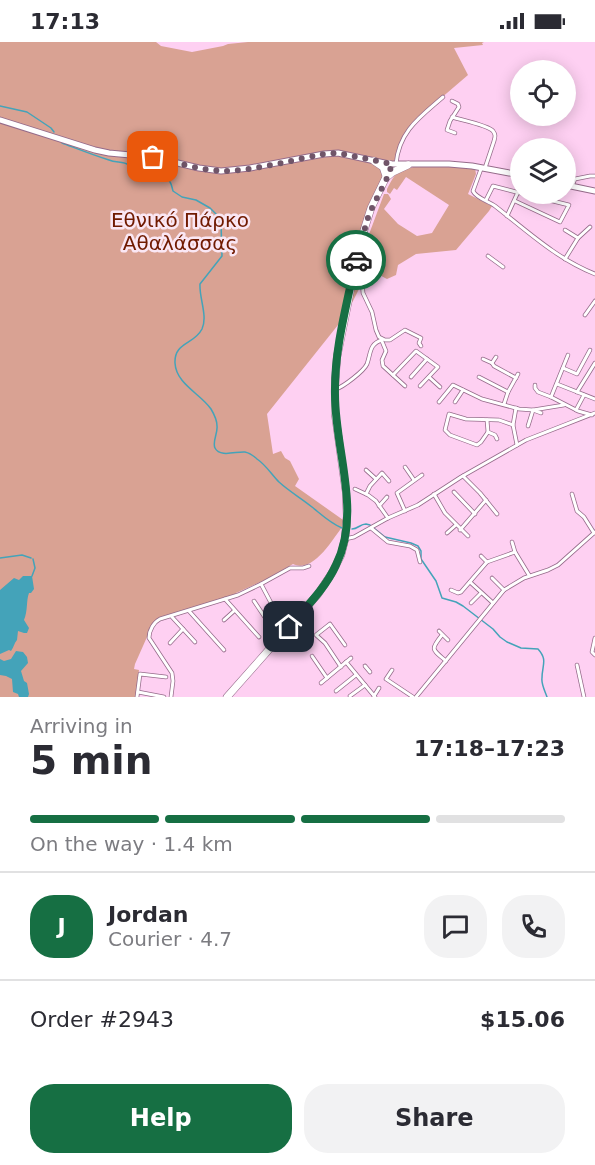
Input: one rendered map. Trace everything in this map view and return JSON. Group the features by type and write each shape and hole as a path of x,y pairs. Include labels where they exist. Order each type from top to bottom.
{"main road":[{"path":"0,120 95,150 153,157 210,169 239,170 338,153 392,164 449,164 483,167 510,173"},
{"path":"374,161 384,168 387,177"},
{"path":"227,697 318,594 330,576 345,539 347,507 335,413 338,348 360,243 369,214 392,164"},
{"path":"387,177 408,165"},
{"path":"576,187 595,191"}],"street":[{"path":"392,164 405,134 422,114 443,97"},
{"path":"452,101 459,106 447,130 455,133"},
{"path":"452,117 494,132 494,141 473,193 486,200 555,254 595,274"},
{"path":"576,179 595,176"},
{"path":"486,200 493,186 510,190"},
{"path":"507,216 513,204"},
{"path":"521,204 560,222 569,205 565,204"},
{"path":"565,259 578,238 590,227"},
{"path":"565,230 578,238"},
{"path":"488,256 503,267"},
{"path":"353,276 362,280 363,293 386,351 382,364 405,386"},
{"path":"585,315 595,301"},
{"path":"335,389 342,388 365,367 374,344 376,328"},
{"path":"374,344 381,339 390,340 405,330 421,338 418,344 421,346"},
{"path":"563,368 578,374 590,350"},
{"path":"393,375 416,351 438,367 420,386"},
{"path":"551,397 568,355"},
{"path":"492,363 495,357"},
{"path":"411,377 427,359"},
{"path":"483,359 516,378"},
{"path":"577,392 595,363"},
{"path":"504,404 518,374"},
{"path":"429,376 440,387"},
{"path":"479,377 508,392"},
{"path":"557,384 595,399"},
{"path":"439,402 453,385 482,399 541,413"},
{"path":"535,385 534,388 538,392 576,410 593,414"},
{"path":"454,402 463,390"},
{"path":"576,410 584,395"},
{"path":"533,410 566,405"},
{"path":"516,408 513,425 517,445"},
{"path":"528,426 533,410"},
{"path":"487,420 488,432 477,445 450,435 445,430 449,414 466,419 499,420 513,425"},
{"path":"345,539 354,537 418,505 463,476 532,437 593,414"},
{"path":"488,432 495,435 497,439"},
{"path":"405,467 414,481"},
{"path":"366,470 376,479"},
{"path":"366,494 382,472 389,481"},
{"path":"405,511 397,493 422,475"},
{"path":"463,476 497,514"},
{"path":"355,489 376,501 388,518"},
{"path":"454,492 475,514"},
{"path":"434,494 445,513 468,536"},
{"path":"393,670 386,679 414,697 504,590 516,582 558,565 595,532 577,511 572,494"},
{"path":"379,507 387,497"},
{"path":"460,530 486,500"},
{"path":"447,533 456,525"},
{"path":"372,527 388,542 410,546 417,550 420,562"},
{"path":"512,542 515,552 530,576"},
{"path":"451,590 461,592 487,562 515,552"},
{"path":"481,556 487,562"},
{"path":"171,697 172,673 148,634 157,621 225,599 261,584 286,570 309,566"},
{"path":"492,578 504,590"},
{"path":"470,582 494,603"},
{"path":"261,584 278,616"},
{"path":"471,603 481,593"},
{"path":"225,599 260,637"},
{"path":"254,601 274,631"},
{"path":"189,610 224,650"},
{"path":"224,620 234,610"},
{"path":"171,616 195,642"},
{"path":"341,667 316,634 330,624 345,645"},
{"path":"170,643 183,629"},
{"path":"439,631 448,640"},
{"path":"442,635 433,649 446,661"},
{"path":"595,639 592,652 595,655"},
{"path":"312,656 327,678"},
{"path":"321,683 351,658"},
{"path":"346,662 375,697"},
{"path":"577,665 584,697"},
{"path":"365,666 370,672"},
{"path":"137,697 140,674 166,677"},
{"path":"336,691 356,675"},
{"path":"350,696 365,685"},
{"path":"375,697 378,688"},
{"path":"138,692 164,697"}],"green space":[{"name":"Εθνικό Πάρκο Αθαλάσσας","path":"0,42 156,42 161,46 192,52 248,42 484,42 483,45 454,48 468,75 412,123 405,134 359,248 363,281 351,305 338,325 267,414 273,454 281,451 290,461 299,479 295,486 346,522 323,552 309,564 301,566 293,564 235,595 156,620 135,664 134,669 139,670 136,697 0,697"},
{"path":"418,166 475,168 476,174 468,194 492,206 456,250 416,254 398,265 396,275 387,279 362,265 368,237 384,194 388,194 391,199 384,209 398,224 417,236 432,233 449,205 406,177 397,190 394,188 390,194 387,192 398,172"}],"water":[{"path":"23,576 32,576 34,589 29,593 24,620 29,628 27,633 18,631 17,640 11,651 0,654 0,590 14,578 19,580"},
{"path":"16,651 23,652 27,657 28,663 21,671 27,683 28,697 19,697 13,692 12,679 0,675 0,659 4,661 11,659"}],"waterway":[{"path":"0,106 27,112 54,132"},
{"path":"62,143 129,165 139,160 148,162 164,174 171,183 173,191 182,197 196,200 218,216 221,223 222,256 200,284 204,324 199,334 178,351 176,370 184,383 211,409 216,419 217,432 214,446 217,451 221,453 245,452 252,455 283,486 342,528"},
{"path":"352,529 364,524 370,525 385,537 418,546 421,559 436,581 442,598 463,606 507,642 521,648 538,649 544,660 542,680 547,697"},
{"path":"0,558 22,555 31,558"},
{"path":"32,576 35,568 33,559"}],"way so far":[{"path":"153,157 221,171 336,153 392,164 369,214 356,260"}],"route":[{"path":"289,627 318,594 332,573 341,555 345,539 346,492 334,396 337,357 356,260"}]}
